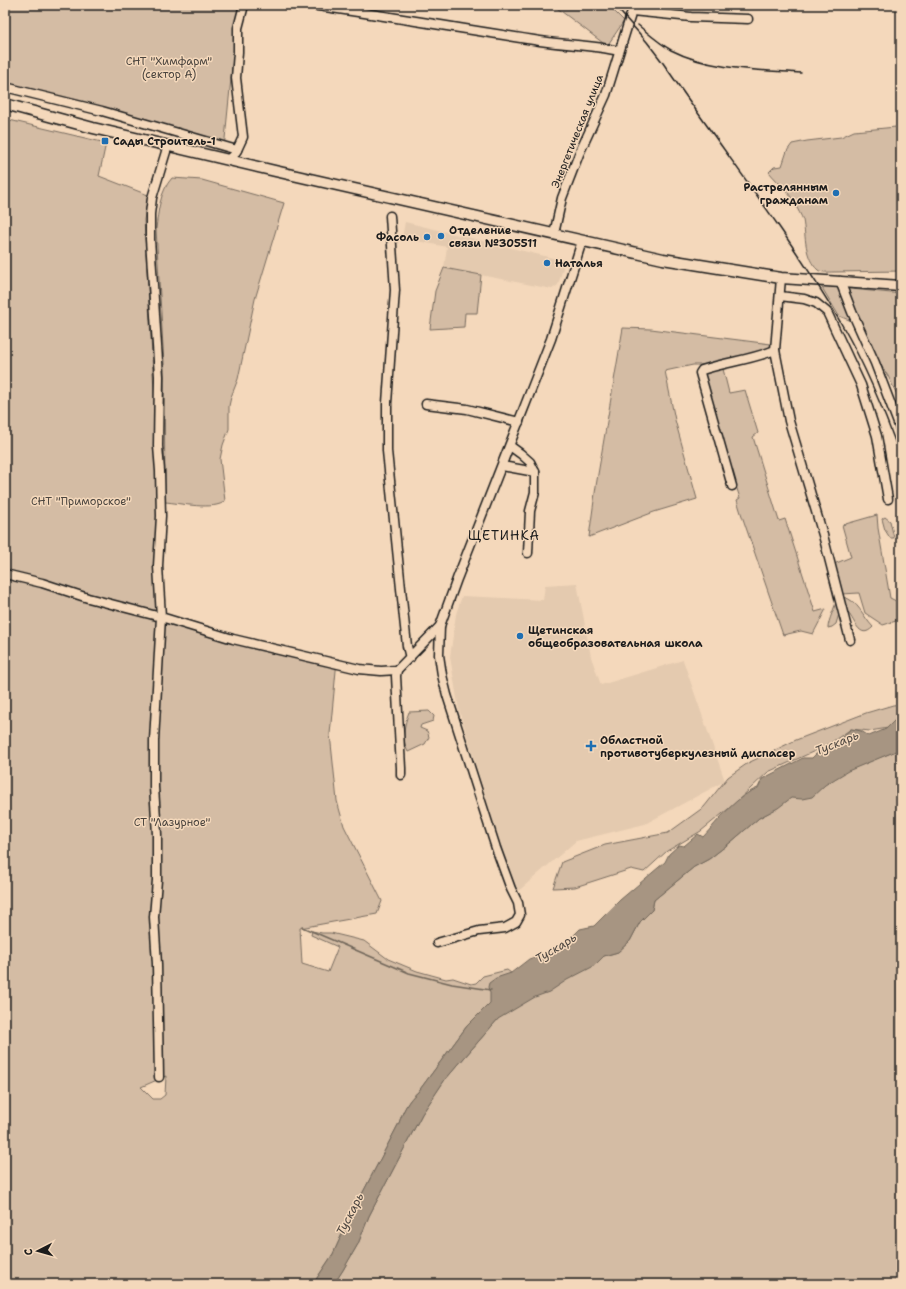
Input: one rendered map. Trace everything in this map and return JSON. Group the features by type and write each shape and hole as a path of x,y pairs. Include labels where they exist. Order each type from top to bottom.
{"main road":[{"path":"5,104 93,128 228,160 663,259 782,278 901,286"}],"street":[{"path":"228,160 238,150 243,137 236,78 238,28 244,5"},
{"path":"311,5 552,43 608,48 619,51"},
{"name":"Энергетическая улица","path":"554,234 562,198 579,154 606,95 630,8 691,17 748,19"},
{"path":"5,87 102,111 238,150"},
{"path":"159,1077 157,964 154,918 157,869 154,741 161,617 158,566 161,516 158,446 159,376 150,261 150,226 152,198 168,145"},
{"path":"390,216 396,290 387,403 387,451 407,646 410,658"},
{"path":"437,943 479,931 505,928 516,922 520,915 518,903 511,889 496,848 447,695 439,655 440,626 551,339 582,241"},
{"path":"782,278 775,350 790,421 823,535 850,640"},
{"path":"840,281 875,363 901,431"},
{"path":"780,296 804,299 816,303 827,312 861,385 877,436 888,499"},
{"path":"732,486 700,373 702,370 712,366 761,356 775,350"},
{"path":"426,404 467,409 519,422"},
{"path":"510,446 530,462 535,472 535,492 530,511 528,553"},
{"path":"502,466 535,472"},
{"path":"5,574 42,583 88,598 161,617 233,639 358,668 381,671 397,670"},
{"path":"400,774 397,670 440,626"}],"shaded area":[{"path":"405,222 565,261 558,285 552,289 444,268 447,247 402,238"},
{"name":"Областной противотуберкулезный диспасер","path":"577,583 591,657 601,685 683,660 725,781 645,824 576,841 515,894 459,710 450,657 456,614 462,596 543,600 545,585"}],"green space":[{"name":"СНТ \"Химфарм\" (сектор А)","path":"5,5 240,5 234,48 224,149 172,133 5,91"},
{"path":"553,5 608,5 624,21 607,46"},
{"path":"5,119 106,143 99,176 148,195 144,220 155,407 158,522 157,614 292,651 337,660 330,734 337,801 344,826 382,901 377,914 300,928 302,964 328,972 338,947 311,935 312,931 331,933 364,941 388,959 417,971 446,979 453,978 471,984 476,983 483,976 507,970 511,973 500,995 467,1026 409,1102 347,1223 333,1254 313,1284 5,1284","holes":["166,1076 165,1095 160,1099 153,1099 141,1087"]},
{"path":"896,127 901,132 901,171 899,175 901,178 901,271 823,272 818,270 810,259 806,246 803,220 791,196 769,172 774,167 782,166 787,151 792,144 841,137 854,131"},
{"path":"172,178 202,180 284,203 255,299 238,379 229,406 229,429 220,459 225,501 213,506 196,506 165,502 164,363 156,229 162,195"},
{"path":"444,268 481,275 477,313 465,313 464,327 430,329 435,291"},
{"path":"821,286 901,294 901,403 888,376 876,358 862,325 839,316"},
{"path":"623,328 651,329 771,344 769,349 703,365 693,365 665,371 675,420 697,499 654,512 589,537 596,486"},
{"path":"722,365 729,393 745,390 758,433 753,437 779,521 785,519 815,612 826,609 813,634 801,631 783,635 741,513 737,500 740,498 723,447 703,372"},
{"path":"877,515 890,598 896,601 896,621 883,625 865,613 859,593 842,594 834,564 851,557 842,525"},
{"path":"885,517 890,521 894,538 890,538 885,530 882,519"},
{"path":"843,597 856,605 873,627 864,632 860,630 847,612 839,614 836,624 828,628 837,599"},
{"path":"901,704 901,720 895,720 888,728 870,731 851,729 826,746 768,772 733,805 701,831 667,851 644,872 631,869 575,887 553,888 562,862 605,845 668,833 704,807 728,777 748,763 796,740 866,713"},
{"path":"429,711 434,716 433,721 421,725 420,728 427,731 429,737 425,744 408,752 404,742 404,732 409,712"},
{"path":"901,749 901,1284 334,1284 358,1244 369,1216 422,1114 444,1081 498,1019 505,1006 604,956 618,952 630,941 640,922 652,910 654,900 694,867 709,859 731,842 759,818 777,808 769,801"}],"water":[{"name":"Тускарь","path":"895,720 901,721 901,749 848,771 825,785 812,797 802,799 791,798 778,808 759,818 731,842 709,859 694,867 654,900 652,910 640,922 630,941 618,952 604,956 594,966 567,980 549,992 535,997 498,1019 444,1081 422,1114 369,1216 358,1244 334,1284 313,1284 333,1254 347,1223 409,1102 467,1026 490,1003 489,983 496,978 511,973 529,959 565,944 580,929 594,926 620,900 665,862 669,854 679,845 684,846 698,834 703,837 735,803 742,797 758,788 762,779 803,758 812,758 819,751 828,749 851,729 861,731 869,736 886,729"}],"waterway":[{"path":"302,927 409,973 452,984 491,990"}],"railway":[{"path":"614,5 647,42 663,63 782,231 821,289 851,341 867,374 882,407 901,458"},
{"path":"638,25 671,50 702,62 751,70 801,73"}],"place":[{"name":"Сады Строитель-1","path":"105,141"},
{"name":"Растрелянным гражданам","path":"836,193"},
{"name":"Отделение связи №305511","path":"441,236"},
{"name":"Фасоль","path":"427,237"},
{"name":"Наталья","path":"547,263"},
{"name":"Щетинская общеобразовательная школа","path":"520,636"},
{"name":"Областной противотуберкулезный диспасер","path":"591,746"}],"district":[{"name":"ЩЕТИНКА","path":"504,535"}],"park label":[{"name":"СНТ \"Приморское\"","path":"81,501"},
{"name":"СТ \"Лазурное\"","path":"172,822"}]}
